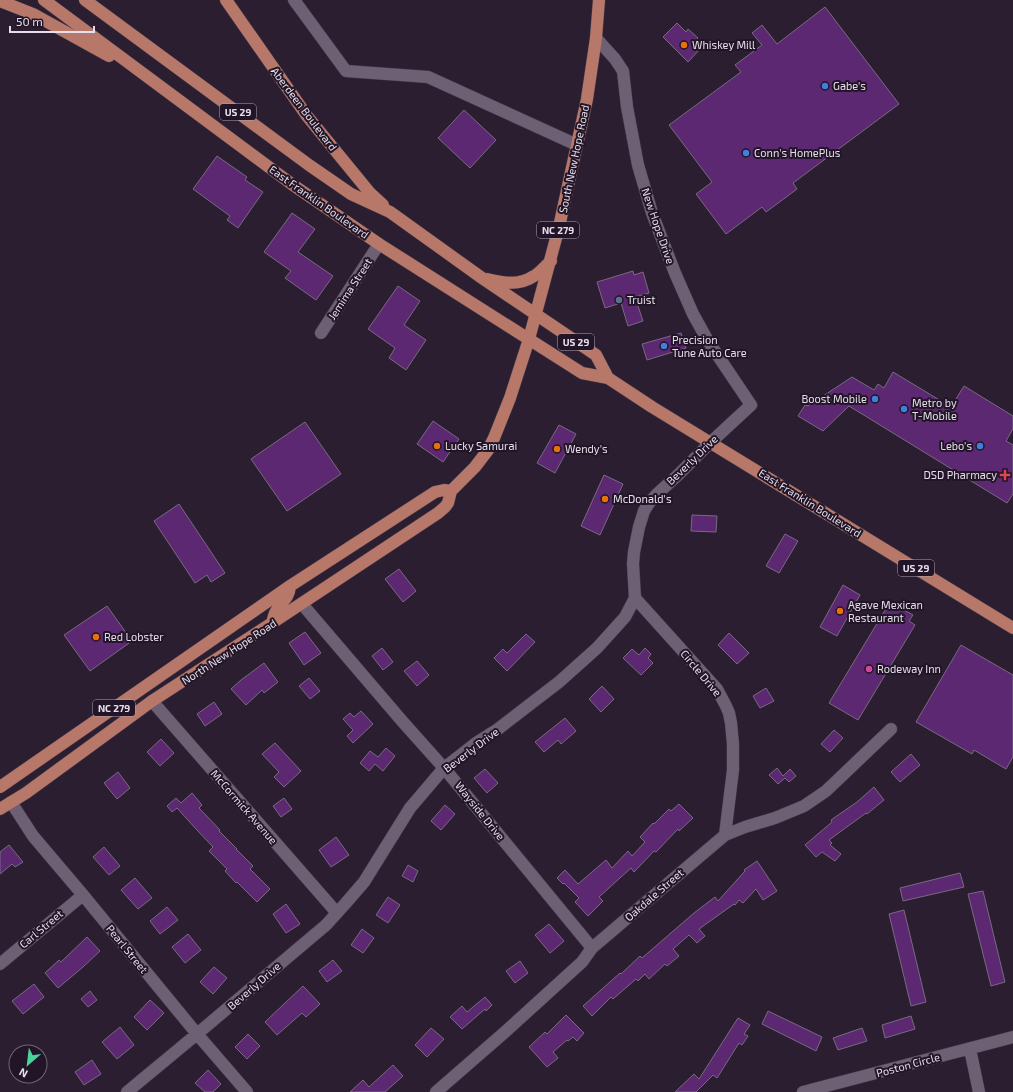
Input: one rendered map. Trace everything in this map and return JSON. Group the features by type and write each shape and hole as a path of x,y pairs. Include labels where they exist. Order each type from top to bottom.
{"main road":[{"name":"East Franklin Boulevard","path":"44,0 293,186 379,244 582,373 608,378 652,407 1013,628"},
{"name":"East Franklin Boulevard","path":"85,0 309,165 351,194 390,212 482,278 596,356 608,378"},
{"name":"Aberdeen Boulevard","path":"226,0 307,116 370,192 390,212"},
{"name":"South New Hope Road","path":"529,339 551,261 587,99 596,38 599,0"},
{"path":"0,1 33,14 152,80"},
{"path":"482,278 514,283 524,281 535,276 551,261"},
{"name":"North New Hope Road","path":"0,809 26,793 152,701 272,624 445,507 451,491 475,467 492,442 506,408 529,339"},
{"name":"North New Hope Road","path":"0,787 290,586 431,494 440,491 451,491"},
{"path":"272,624 275,612 290,592 290,586"}],"street":[{"path":"294,0 346,71 428,77 577,145"},
{"name":"New Hope Drive","path":"596,38 615,59 623,71 627,107 638,165 652,214 675,273 693,314 708,341 751,404"},
{"name":"Jemima Street","path":"321,333 379,244"},
{"name":"Beverly Drive","path":"127,1092 326,925 364,882 410,808 444,768 559,682 598,648 625,617 635,598 634,552 639,527 644,511 649,503 751,404"},
{"name":"Circle Drive","path":"635,598 716,690 726,706 732,723 733,764 725,835"},
{"name":"Wayside Drive","path":"302,604 444,768 592,948"},
{"name":"McCormick Avenue","path":"152,701 336,913"},
{"name":"Oakdale Street","path":"436,1092 582,962 592,948 725,835 775,818 804,806 826,791 892,729"},
{"name":"Pearl Street","path":"11,802 32,836 247,1092"},
{"name":"Carl Street","path":"0,964 83,895"},
{"name":"Poston Circle","path":"803,1092 1013,1037"},
{"path":"970,1049 979,1092"}],"building":[{"path":"825,7 899,104 793,183 797,189 766,212 762,207 726,234 696,194 712,182 669,125 741,72 735,65 762,45 752,33 762,25 777,44"},
{"name":"Whiskey Mill","path":"677,23 686,32 688,29 698,38 695,41 701,48 688,62 663,37"},
{"path":"464,110 496,140 470,168 438,138"},
{"path":"217,156 247,177 245,180 263,192 238,228 227,220 230,216 193,189"},
{"path":"292,213 315,229 298,252 333,276 316,300 285,278 291,271 264,252"},
{"name":"Truist","path":"633,271 634,275 643,272 649,293 635,297 643,321 628,326 621,303 605,308 597,282"},
{"path":"398,286 420,301 404,325 426,340 406,370 389,358 395,348 368,329"},
{"name":"Precision Tune Auto Care","path":"681,333 686,348 647,360 642,344"},
{"path":"893,372 951,407 964,386 1013,416 1013,429 1006,441 1013,445 1013,494 1007,503 849,406 823,431 798,416 805,405 808,406 852,377 874,390 878,384 884,388"},
{"path":"433,421 459,439 443,462 417,444"},
{"path":"305,422 341,474 287,511 251,459"},
{"name":"Wendy's","path":"559,425 576,434 555,473 537,463"},
{"path":"604,475 623,484 600,535 581,526"},
{"path":"179,504 225,573 211,582 207,575 195,583 154,521"},
{"path":"692,515 717,516 716,532 691,531"},
{"path":"785,534 798,541 779,573 766,566"},
{"path":"399,569 416,591 403,602 385,579"},
{"name":"Agave Mexican Restaurant","path":"843,585 860,595 837,636 820,627"},
{"name":"Rodeway Inn","path":"890,602 913,615 909,621 915,625 858,720 829,703"},
{"path":"107,606 132,641 90,671 64,635"},
{"path":"305,632 321,653 304,665 289,643"},
{"path":"729,633 749,653 737,664 718,645"},
{"path":"526,634 535,642 507,671 494,658 503,649 507,653"},
{"path":"961,645 1013,675 1013,757 1006,769 974,750 972,754 916,722"},
{"path":"382,648 393,662 383,670 372,656"},
{"path":"645,648 651,654 648,658 653,663 641,675 623,658 632,649 639,655"},
{"path":"417,661 429,675 417,686 404,671"},
{"path":"264,663 278,682 264,693 262,690 246,705 231,689"},
{"path":"309,678 320,691 310,699 299,686"},
{"path":"602,686 614,699 601,712 589,699"},
{"path":"766,688 774,701 760,708 753,696"},
{"path":"214,702 222,714 205,726 197,714"},
{"path":"361,711 373,724 353,743 347,736 353,730 343,719 350,713 354,717"},
{"path":"565,718 576,731 561,744 558,740 544,752 535,742"},
{"path":"834,730 843,738 830,752 821,744"},
{"path":"161,739 174,753 160,766 147,752"},
{"path":"275,743 301,771 284,787 274,777 279,772 262,754"},
{"path":"386,748 395,756 383,771 375,764 369,771 360,763 370,751 378,757"},
{"path":"911,754 920,765 900,782 891,772"},
{"path":"777,768 783,776 790,769 796,776 789,782 785,778 778,784 769,775"},
{"path":"485,769 498,783 487,793 474,778"},
{"path":"118,772 130,788 117,799 104,783"},
{"path":"874,787 884,800 867,814 866,813 829,840 832,843 830,845 841,854 835,861 822,852 816,857 805,845 832,822 831,820 857,802"},
{"path":"192,793 202,805 199,808 253,866 250,869 270,889 257,902 225,871 227,869 209,851 213,847 177,808 172,812 167,806 176,798 181,803"},
{"path":"284,798 292,809 281,817 273,806"},
{"path":"679,804 693,818 679,831 678,829 634,872 631,868 599,897 603,901 588,916 575,902 579,898 557,878 565,870 578,884 606,860 612,868 628,851 632,856 645,842 640,837 669,809 671,811"},
{"path":"445,805 455,814 441,830 431,821"},
{"path":"336,837 349,855 331,867 319,850"},
{"path":"9,845 23,862 15,867 12,864 0,874 0,852"},
{"path":"104,847 120,866 109,875 93,857"},
{"path":"757,861 777,891 763,900 756,889 743,903 739,900 735,905 734,904 699,929 705,936 697,943 689,935 673,949 679,956 667,966 665,964 649,979 645,974 638,981 636,979 613,999 611,997 592,1016 583,1006 640,956 642,958 694,913 715,897 718,901 745,871 744,870"},
{"path":"408,865 418,871 413,882 402,876"},
{"path":"960,873 964,887 903,901 900,888"},
{"path":"135,878 152,898 138,909 121,890"},
{"path":"983,891 1005,982 991,986 968,894"},
{"path":"388,897 400,905 388,923 376,915"},
{"path":"286,904 300,924 286,933 273,914"},
{"path":"167,907 178,920 160,934 150,921"},
{"path":"904,910 926,1002 911,1006 889,914"},
{"path":"549,924 564,941 550,953 535,935"},
{"path":"362,929 374,938 363,953 351,945"},
{"path":"188,934 201,950 185,963 172,947"},
{"path":"87,937 100,951 58,988 45,973 59,960 61,962"},
{"path":"333,960 342,971 327,982 319,971"},
{"path":"520,961 528,973 515,983 506,971"},
{"path":"214,967 227,978 213,994 200,982"},
{"path":"34,984 44,997 23,1014 12,1001"},
{"path":"303,986 320,1004 306,1017 302,1013 277,1035 265,1022"},
{"path":"90,991 97,1000 88,1007 81,999"},
{"path":"485,997 492,1005 486,1011 485,1009 462,1029 450,1017 462,1006 467,1012"},
{"path":"150,1000 164,1013 147,1030 134,1017"},
{"path":"768,1011 822,1037 816,1051 762,1024"},
{"path":"566,1015 584,1033 577,1041 573,1037 553,1052 558,1058 547,1067 529,1047 545,1032 547,1034"},
{"path":"911,1016 915,1029 885,1038 882,1025"},
{"path":"738,1018 750,1025 744,1034 748,1036 742,1045 739,1043 717,1078 713,1075 696,1092 675,1092 694,1074 699,1079"},
{"path":"120,1027 134,1045 117,1059 102,1042"},
{"path":"431,1028 444,1039 427,1057 415,1045"},
{"path":"862,1028 867,1041 838,1050 833,1038"},
{"path":"248,1034 260,1046 247,1059 235,1047"},
{"path":"92,1060 101,1074 84,1085 75,1072"},
{"path":"393,1065 403,1076 385,1092 350,1092 363,1080 369,1087"},
{"path":"208,1070 221,1084 213,1092 205,1092 195,1083"}],"place":[{"name":"Whiskey Mill","path":"684,45"},
{"name":"Gabe's","path":"825,86"},
{"name":"Conn's HomePlus","path":"746,153"},
{"name":"Truist","path":"619,300"},
{"name":"Precision Tune Auto Care","path":"664,346"},
{"name":"Boost Mobile","path":"875,399"},
{"name":"Metro by T-Mobile","path":"904,409"},
{"name":"Lucky Samurai","path":"437,446"},
{"name":"Lebo's","path":"980,446"},
{"name":"Wendy's","path":"557,449"},
{"name":"DSD Pharmacy","path":"1005,475"},
{"name":"McDonald's","path":"605,499"},
{"name":"Agave Mexican Restaurant","path":"840,611"},
{"name":"Red Lobster","path":"96,637"},
{"name":"Rodeway Inn","path":"869,669"}]}
